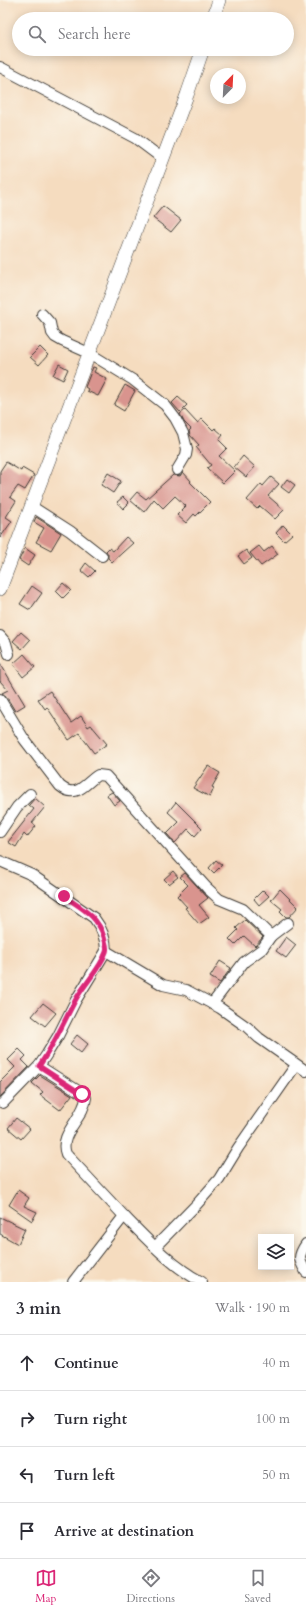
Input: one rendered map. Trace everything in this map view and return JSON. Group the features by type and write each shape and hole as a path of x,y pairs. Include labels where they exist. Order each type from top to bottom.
{"main road":[{"path":"215,12 218,0"},
{"path":"0,589 88,352 163,159 200,56"}],"street":[{"path":"0,66 135,138 163,159"},
{"path":"42,314 50,323 52,333 55,337 88,352 149,391 165,405 175,418 183,433 187,449 186,455 177,470"},
{"path":"31,506 70,531 102,556"},
{"path":"0,636 6,643 9,654"},
{"path":"0,699 24,739 60,786 69,792 78,790 98,775 106,776 207,888 219,899 243,909 270,936"},
{"path":"0,832 17,807 30,794"},
{"path":"0,861 32,875 94,918 100,926 106,945 106,951 102,961 76,1000 58,1036 39,1066 3,1103"},
{"path":"212,1004 244,962 262,949 270,936 288,924"},
{"path":"106,951 163,985 186,990 212,1004 242,1023 259,1038 306,1071"},
{"path":"155,1247 219,1179 238,1148 296,1065"},
{"path":"39,1066 86,1098 82,1110 65,1139 63,1147 66,1154 155,1247 179,1268 202,1282"},
{"path":"73,1282 124,1216"},
{"path":"306,1244 300,1253 299,1258 306,1272"}],"building":[{"path":"163,206 181,220 171,232 153,218"},
{"path":"40,347 48,355 39,365 30,357"},
{"path":"59,364 68,369 63,380 53,375"},
{"path":"93,367 96,368 94,372 107,379 98,396 87,391 88,389 85,387"},
{"path":"125,385 135,391 124,411 114,405"},
{"path":"178,397 187,405 180,412 172,403"},
{"path":"185,410 197,423 202,419 213,430 215,428 223,435 219,440 227,448 219,456 235,471 223,483 207,468 211,465 196,447 199,445 190,435 189,431 191,429 184,422 180,414"},
{"path":"243,456 255,467 246,477 234,467"},
{"path":"6,462 21,471 22,468 34,475 25,490 18,486 10,497 16,501 6,517 12,521 0,538 0,471"},
{"path":"183,472 191,481 190,482 210,502 196,516 194,514 186,523 177,515 186,506 175,496 163,508 154,499 144,512 130,500 137,492 146,499 173,475 180,476"},
{"path":"108,473 121,481 113,493 101,485"},
{"path":"271,477 279,484 268,496 284,510 275,519 260,506 257,509 247,500 261,484 263,486"},
{"path":"287,479 295,485 289,493 281,487"},
{"path":"123,497 129,503 123,509 117,502"},
{"path":"36,517 61,533 51,550 36,542 44,528 34,522"},
{"path":"283,525 292,534 284,541 276,533"},
{"path":"126,537 133,543 112,562 108,558 106,551 109,548 113,551"},
{"path":"259,546 264,552 272,546 278,554 261,566 250,553"},
{"path":"25,548 35,555 28,566 19,560"},
{"path":"246,550 252,558 244,564 238,556"},
{"path":"86,563 95,571 89,577 81,570"},
{"path":"63,583 71,590 63,598 56,591"},
{"path":"32,586 42,593 30,610 20,604"},
{"path":"21,632 30,640 22,649 13,641"},
{"path":"24,654 35,667 23,677 13,664"},
{"path":"0,663 25,705 15,711 6,696 2,693 8,690 0,681"},
{"path":"50,691 71,723 81,716 88,727 91,725 107,744 94,753 79,733 69,740 47,707 45,709 38,699"},
{"path":"208,766 220,773 212,787 214,788 210,797 193,788"},
{"path":"112,792 120,801 114,805 107,795"},
{"path":"35,798 45,807 32,823 36,826 27,837 24,834 16,847 8,842 34,809 29,805"},
{"path":"176,802 202,828 195,836 188,829 175,843 167,834 179,822 168,812"},
{"path":"216,860 222,865 214,873 209,868"},
{"path":"173,871 178,877 169,884 164,879"},
{"path":"185,873 208,898 199,905 209,917 199,924 177,896 188,885 180,877"},
{"path":"280,889 298,907 289,917 286,917 280,911 282,909 271,900"},
{"path":"263,890 269,896 259,905 254,899"},
{"path":"245,920 263,937 255,946 244,936 235,945 229,939 238,930 236,928"},
{"path":"286,937 296,945 286,958 276,951"},
{"path":"220,961 231,968 220,983 210,977"},
{"path":"43,1003 56,1013 45,1026 32,1016"},
{"path":"77,1035 88,1044 81,1053 70,1044"},
{"path":"19,1049 26,1056 22,1060 29,1067 0,1097 0,1082 15,1067 8,1060"},
{"path":"40,1075 72,1095 60,1110 40,1095 43,1092 32,1083"},
{"path":"16,1118 30,1129 21,1139 8,1128"},
{"path":"18,1190 29,1198 24,1206 37,1212 32,1221 9,1205"},
{"path":"0,1217 25,1229 18,1244 0,1234"}],"route":[{"path":"64,896 94,918 100,926 106,945 106,951 102,961 83,988 58,1036 39,1066 82,1094"}]}
